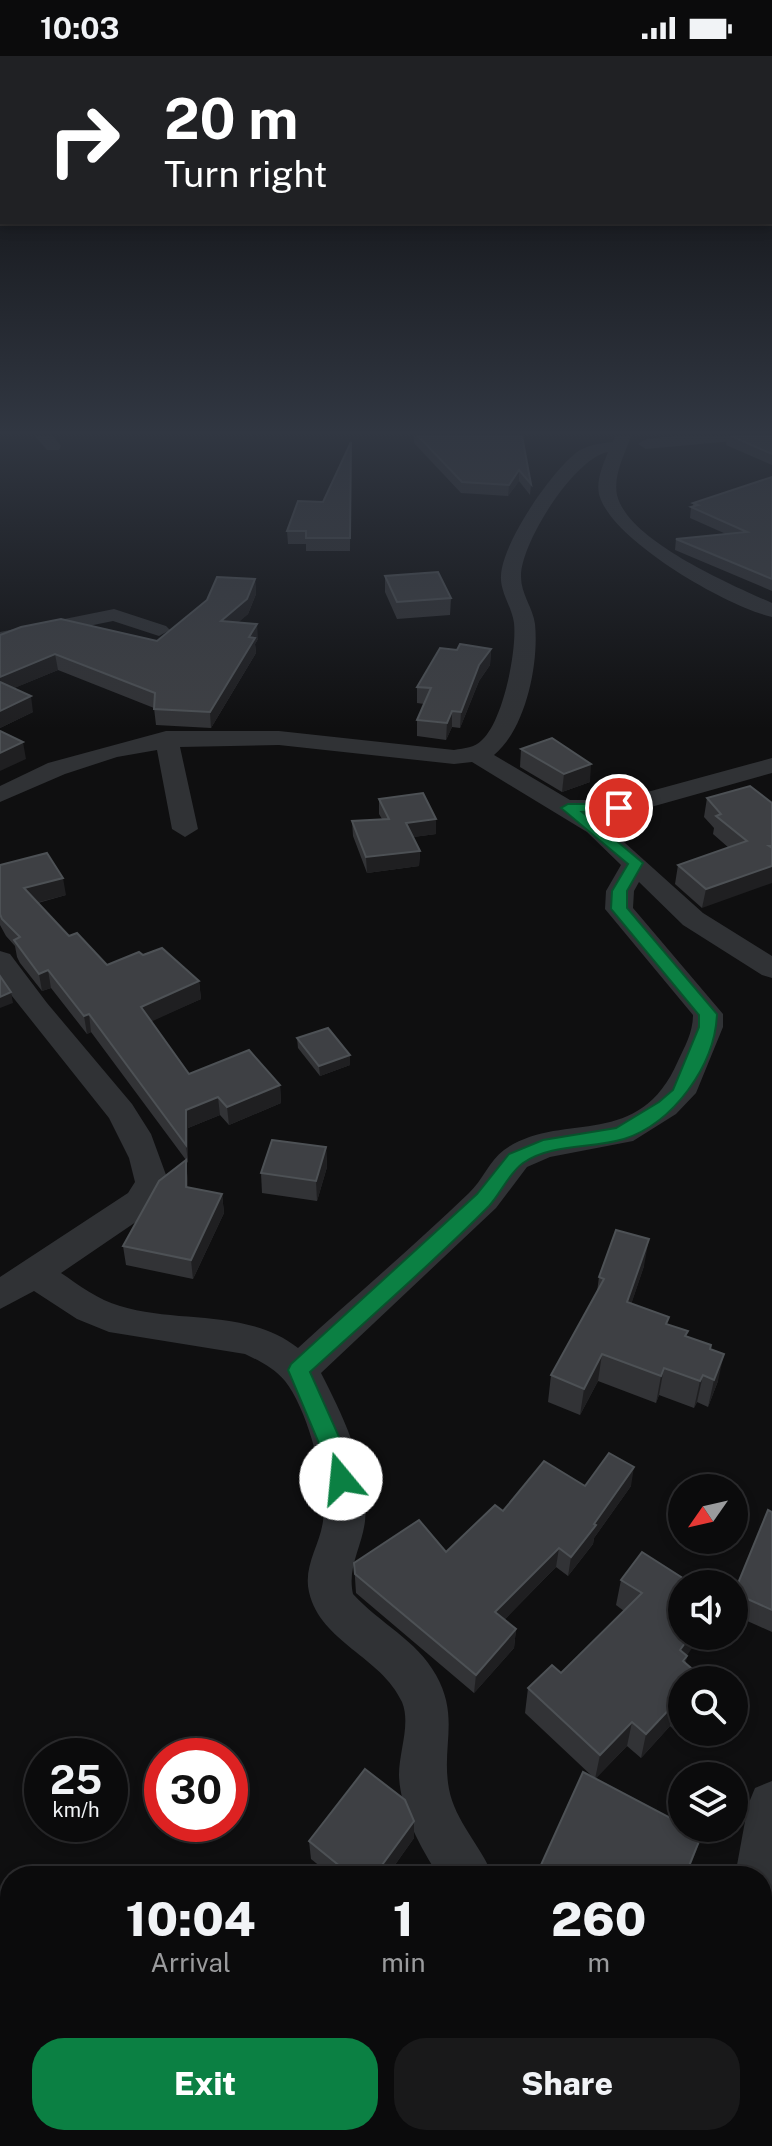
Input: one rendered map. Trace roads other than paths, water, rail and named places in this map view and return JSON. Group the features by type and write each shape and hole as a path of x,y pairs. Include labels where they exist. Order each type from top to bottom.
{"street":[{"path":"0,795 93,756 166,738 254,736 454,757 476,754 493,746 518,688 524,622 511,574 530,534"},
{"path":"638,534 668,557 772,611"},
{"path":"0,638 114,615 159,630"},
{"path":"166,738 185,829"},
{"path":"476,754 568,808 636,863 693,919 772,969"},
{"path":"568,808 619,808 772,765"},
{"path":"299,1370 484,1199 515,1159 543,1147 621,1133 680,1093 708,1027 708,1014 619,909 620,891 636,863"},
{"path":"0,960 36,1010 119,1108 149,1163 152,1183 140,1202 36,1274 0,1295"},
{"path":"36,1274 84,1307 112,1319 230,1335 282,1355 299,1370 333,1448 343,1490 346,1513 327,1576 329,1594 338,1610 421,1691 430,1720 423,1775 428,1802 441,1835 461,1866"},
{"path":"762,1866 772,1805"}]}
